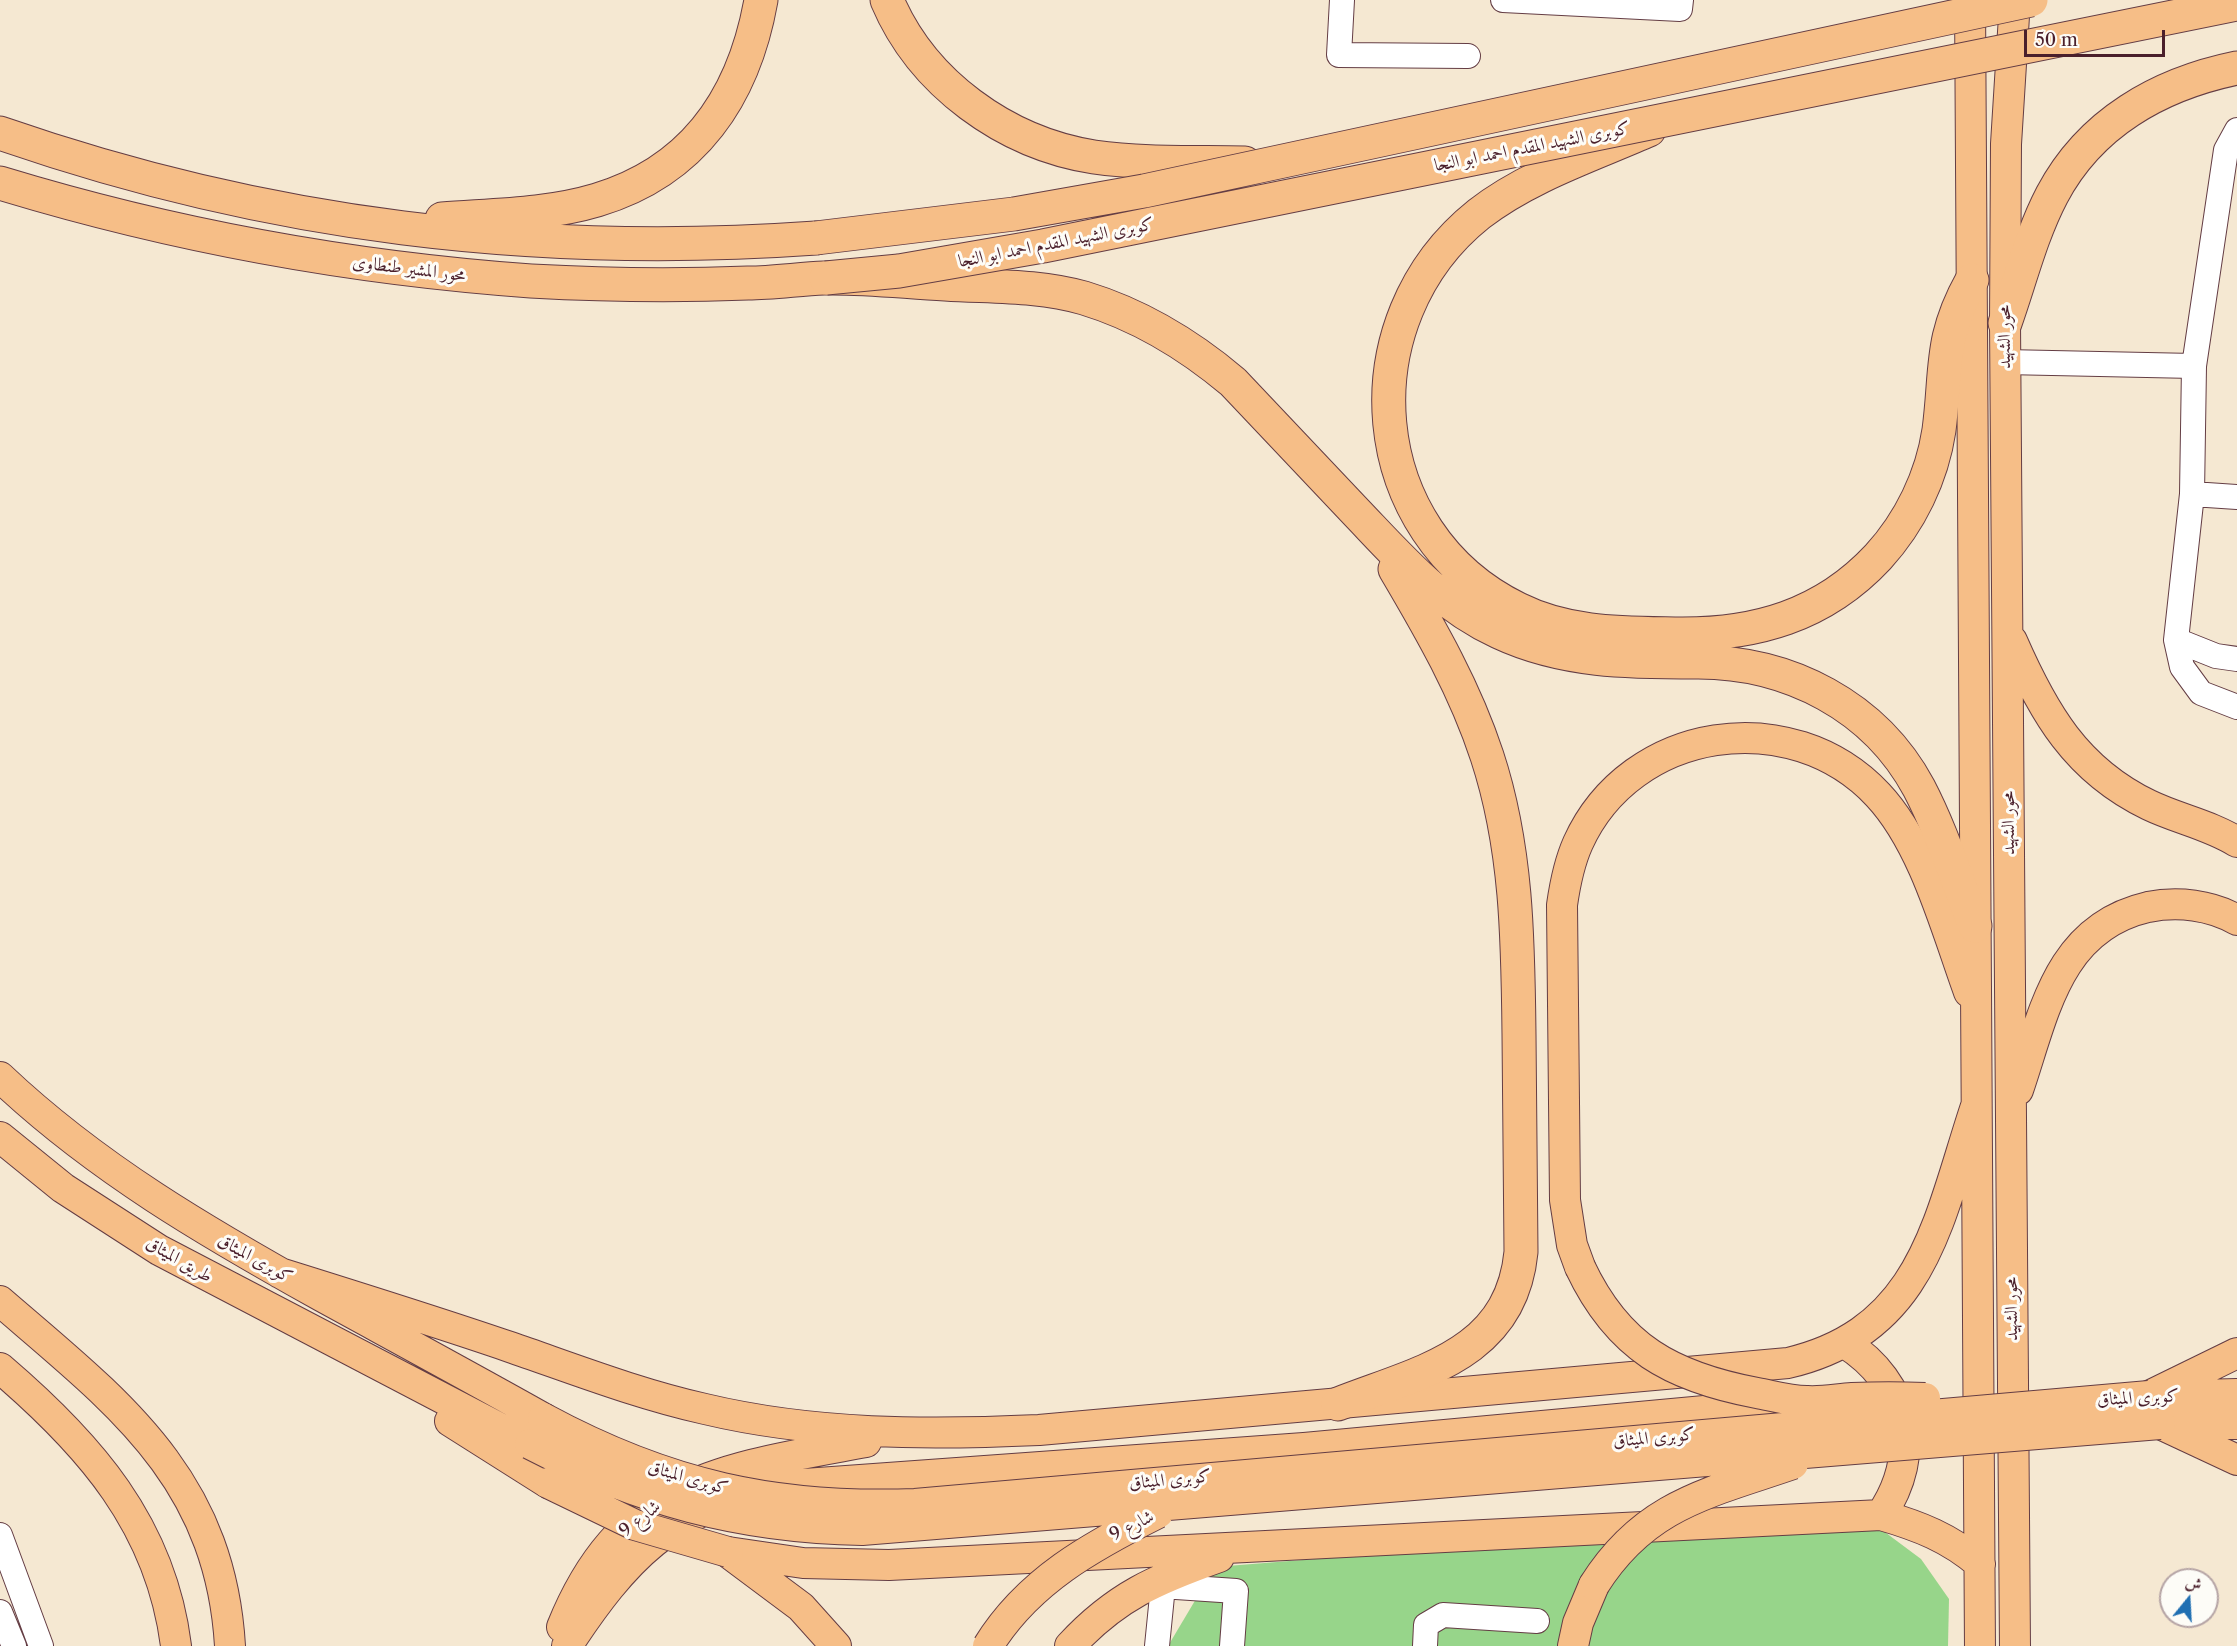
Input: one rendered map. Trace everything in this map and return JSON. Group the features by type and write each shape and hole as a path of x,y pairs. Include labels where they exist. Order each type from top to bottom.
{"highway":[{"path":"0,133 161,182 304,214 370,225 526,212 596,200 640,182 679,156 712,122 727,101 749,55 761,0"},
{"path":"887,0 902,29 934,71 973,106 1018,134 1067,151 1093,157 1274,164"},
{"name":"كوبرى الشهيد المقدم احمد ابو النجا","path":"370,225 455,236 593,245 742,243 816,238 1014,214 1144,191 1274,164 2031,0"},
{"name":"كوبرى الشهيد المقدم احمد ابو النجا","path":"826,278 982,258 2237,4"},
{"path":"2005,324 2052,195 2093,140 2127,111 2167,89 2209,74 2237,68"},
{"path":"1678,118 1518,189 1477,216 1443,251 1416,291 1406,313 1392,360 1387,408 1394,458 1412,505 1439,547 1475,583 1518,610 1566,627 1616,633 1714,634 1771,624 1803,612 1843,588 1878,557 1906,520 1922,489 1933,456 1940,422 1945,349 1955,313 1971,280"},
{"name":"محور المشير طنطاوى","path":"0,183 96,211 197,236 400,269 606,285 722,284 826,278"},
{"path":"826,278 1024,287 1081,297 1136,318 1187,346 1233,382 1414,573 1454,606 1476,620 1524,642 1557,653 1600,660 1744,665 1792,677 1836,699 1874,730 1906,768 1929,811 1975,926"},
{"path":"1338,1404 1449,1360 1475,1344 1496,1323 1512,1297 1521,1252 1518,940 1513,875 1506,829 1488,757 1461,687 1372,529"}],"main road":[{"name":"محور الشهيد","path":"1970,0 1980,1646"},
{"name":"محور الشهيد","path":"2015,0 2006,144 2005,324 2015,1646"},
{"path":"2007,629 2047,714 2091,766 2108,780 2147,804 2211,829 2237,842"},
{"path":"1806,1401 1714,1385 1692,1377 1651,1356 1633,1342 1602,1308 1580,1267 1572,1245 1565,1200 1562,926 1565,884 1577,844 1593,816 1613,791 1646,765 1684,746 1715,739 1747,736 1768,738 1809,748 1846,768 1879,795 1903,830 1932,893 1976,1012"},
{"path":"2011,1110 2055,982 2064,965 2089,936 2121,916 2157,905 2195,906 2213,910 2237,920"},
{"name":"كوبرى الميثاق","path":"0,1077 89,1152 170,1209 537,1431 599,1478 672,1504 718,1515 785,1526 852,1530 901,1528 2160,1424 2237,1424"},
{"path":"280,1274 427,1318 621,1386 705,1409 813,1427 922,1432 1039,1430 1788,1363 1817,1355 1845,1343 1870,1327 1892,1306 1916,1274 1932,1238 1976,1106"},
{"name":"طريق الميثاق","path":"0,1137 63,1188 159,1250 371,1362"},
{"path":"0,1301 109,1395 160,1451 178,1477 198,1514 216,1563 224,1594 230,1646"},
{"path":"1845,1343 1859,1352 1883,1376 1898,1405 1903,1421 1905,1437 1902,1470 1894,1494 1881,1515"},
{"path":"2149,1396 2237,1353"},
{"path":"371,1362 442,1416 548,1483 635,1525 728,1552 803,1563 878,1565 1881,1515 1943,1537 1980,1564"},
{"name":"كوبرى الميثاق","path":"371,1362 537,1431 702,1484 786,1500 872,1505 915,1504 2149,1396 2237,1394"},
{"path":"0,1368 82,1446 114,1485 131,1511 156,1565 169,1608 176,1646"},
{"path":"567,1646 611,1583 658,1538 708,1508 777,1486 1304,1448 1806,1401 1910,1398 2027,1406"},
{"path":"2160,1424 2237,1460"},
{"name":"شارع 9","path":"556,1646 581,1586 611,1542 636,1519 671,1495 718,1473 742,1466 922,1432"},
{"path":"1573,1646 1578,1623 1594,1585 1618,1551 1640,1530 1665,1512 1703,1495 1837,1450"},
{"name":"شارع 9","path":"988,1646 1023,1601 1061,1567 1104,1540 1173,1505"},
{"path":"1070,1646 1119,1602 1161,1582 1251,1546"},
{"path":"728,1552 801,1607 836,1646"}],"street":[{"path":"1342,0 1339,55 1468,56"},
{"path":"1503,0 1680,9 1681,0"},
{"path":"2237,130 2226,150 2194,366 2192,494 2176,640 2182,667 2201,693 2237,707"},
{"path":"2005,362 2194,366"},
{"path":"2192,494 2237,497"},
{"path":"2176,640 2216,656 2237,659"},
{"path":"0,1535 41,1646"},
{"path":"1157,1646 1161,1582 1236,1591 1232,1646"},
{"path":"0,1612 14,1646"},
{"path":"1425,1646 1426,1624 1443,1615 1537,1621"}],"green space":[{"path":"1862,1515 1921,1559 1949,1599 1948,1646 1168,1646 1215,1567"}]}
